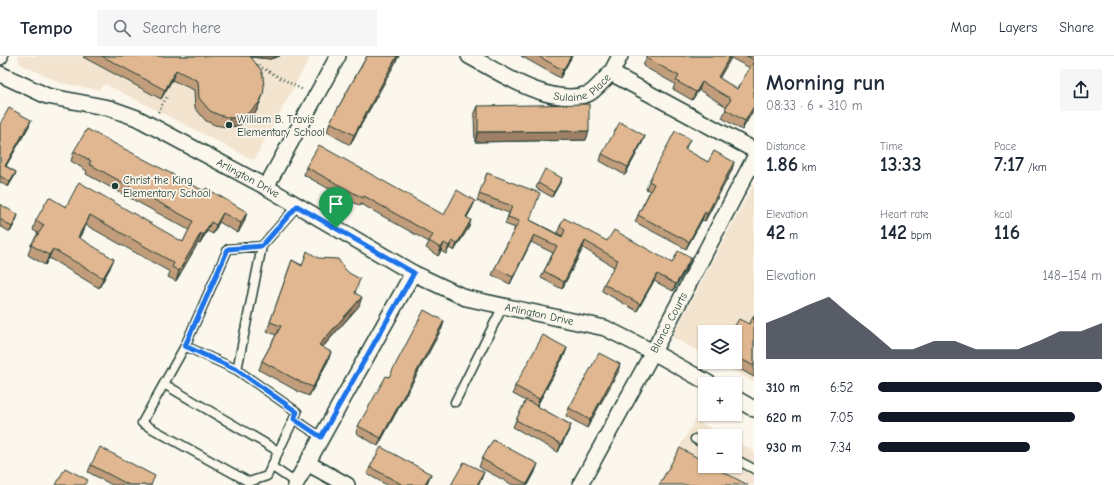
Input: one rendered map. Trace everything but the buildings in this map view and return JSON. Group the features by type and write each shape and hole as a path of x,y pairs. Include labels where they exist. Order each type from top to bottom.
{"street":[{"path":"266,187 338,56"},
{"name":"Sulaine Place","path":"470,56 531,90 565,98 590,94 611,73 754,150"},
{"path":"611,73 620,56"},
{"name":"Arlington Drive","path":"0,74 47,96 108,108 138,118 266,187 414,273 466,298 605,328 653,352 698,377"},
{"name":"Blanco Courts","path":"580,485 653,352 754,159"},
{"path":"296,484 414,273"},
{"path":"742,402 754,409"},
{"path":"307,463 346,485"}],"lane":[{"path":"237,370 262,246 297,206"},
{"path":"185,346 237,370 297,412 267,476 249,482 142,423 185,346 228,249 262,246"},
{"path":"454,402 503,306"},
{"path":"164,384 278,452"},
{"path":"294,419 321,437"},
{"path":"742,463 754,469"},
{"path":"272,466 296,484"}],"path":[{"path":"256,64 316,96"},
{"path":"150,125 168,95"}],"shaded area":[{"name":"William B. Travis Elementary School","path":"18,56 311,56 254,160 105,84 98,90 61,83 20,64"},
{"path":"754,183 754,382 730,369 742,369 742,325 698,325 698,351 672,337"},
{"path":"695,420 712,429 698,429 698,473 742,473 742,445 754,451 754,485 658,485"}],"place":[{"name":"William B. Travis Elementary School","path":"229,125"},
{"name":"Christ the King Elementary School","path":"115,186"}],"route":[{"path":"297,206 336,228 414,273 321,437 294,419 297,412 237,370 185,346 228,249 262,246 297,206"}]}
